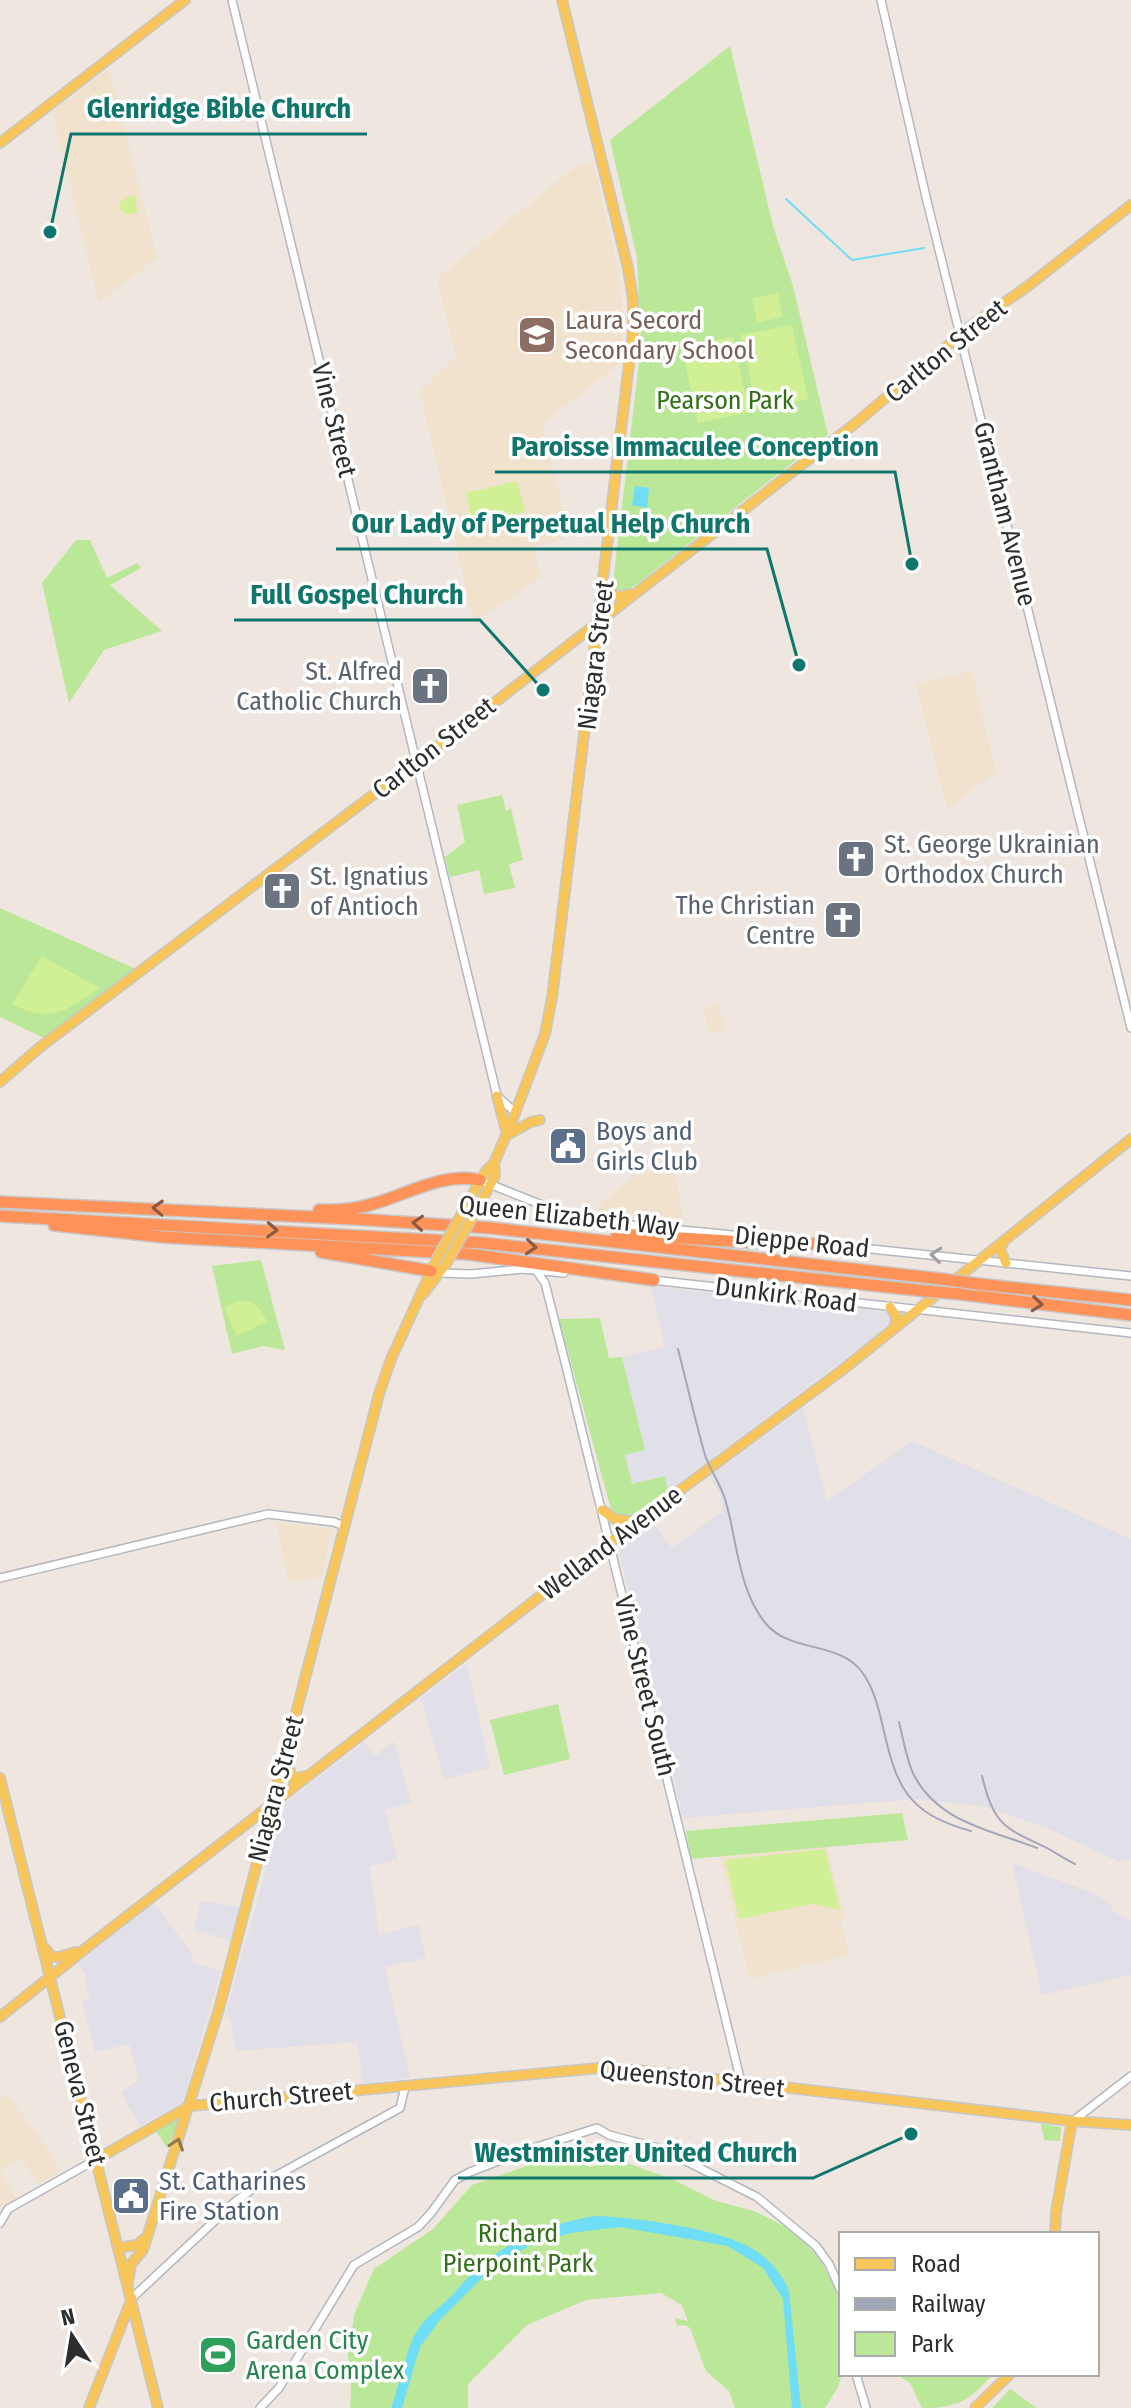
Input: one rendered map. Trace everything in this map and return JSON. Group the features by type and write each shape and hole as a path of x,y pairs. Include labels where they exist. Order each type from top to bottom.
{"highway":[{"path":"186,1210 359,1208 441,1181 468,1177 486,1182"},
{"name":"Queen Elizabeth Way","path":"0,1202 186,1210 529,1232 1131,1300"},
{"name":"Queen Elizabeth Way","path":"0,1216 483,1243 1131,1315"},
{"path":"26,1217 59,1226 104,1231 480,1255 654,1280"},
{"path":"529,1232 824,1244"},
{"path":"268,1242 438,1268"}],"main road":[{"path":"0,143 185,0"},
{"name":"Niagara Street","path":"128,2283 131,2264 143,2250 223,1994 379,1394 391,1359 423,1294 423,1285 438,1268 483,1198 486,1182 545,1034 552,998 633,331 633,300 606,171 562,0"},
{"name":"Carlton Street","path":"0,1082 39,1048 418,761 857,422 960,336 1131,205"},
{"path":"604,586 618,597 633,593"},
{"path":"572,642 586,640 595,661"},
{"path":"497,1096 507,1135 540,1120"},
{"name":"Welland Avenue","path":"0,2017 610,1542 807,1397 1131,1139"},
{"name":"Niagara Street","path":"438,1268 471,1197 486,1182"},
{"path":"1004,1241 1000,1249 1006,1263"},
{"path":"890,1307 896,1316 895,1327"},
{"path":"602,1510 615,1519 637,1522"},
{"path":"285,1757 293,1779 313,1773"},
{"name":"Geneva Street","path":"0,1778 158,2408"},
{"path":"42,1944 52,1957 90,1945"},
{"name":"Queenston Street","path":"405,2087 605,2068 1131,2125"},
{"name":"Church Street","path":"97,2159 190,2106 405,2087"},
{"path":"1055,2232 1072,2121"},
{"path":"118,2248 137,2245 146,2236"},
{"path":"89,2408 132,2298"},
{"path":"975,2408 1008,2376"}],"street":[{"name":"Vine Street","path":"232,0 497,1096"},
{"name":"Grantham Avenue","path":"881,0 960,336 1131,1028"},
{"path":"497,1096 516,1113"},
{"name":"Dieppe Road","path":"486,1182 557,1211 600,1222 1131,1276"},
{"name":"Dunkirk Road","path":"438,1268 471,1274 512,1269 654,1280 1131,1333"},
{"name":"Vine Street South","path":"536,1270 547,1290 741,2082"},
{"path":"547,1290 558,1272"},
{"path":"0,1578 268,1514 344,1526"},
{"path":"1072,2121 1131,2076"},
{"path":"132,2298 237,2200 400,2108 405,2087"},
{"path":"260,2408 279,2388 354,2265 418,2227 455,2180 510,2156 597,2128 609,2135 662,2149 757,2197 816,2246 829,2264 839,2286"},
{"name":"Church Street","path":"0,2223 8,2209 97,2159"},
{"path":"857,2376 866,2408"}],"shaded area":[{"path":"109,69 157,258 99,302 52,111"},
{"name":"Laura Secord Secondary School","path":"593,161 617,266 624,314 620,363 542,424 569,532 561,534 562,540 533,547 541,577 474,622 420,391 456,357 437,278 579,164"},
{"path":"972,671 996,772 947,809 916,684"},
{"path":"718,1002 725,1029 710,1034 704,1010"},
{"path":"673,1165 685,1225 596,1212 604,1200 635,1176"},
{"path":"651,1286 889,1312 890,1325 668,1491 664,1476 632,1484 625,1455 645,1449 622,1357 665,1347"},
{"path":"803,1408 827,1501 912,1441 1131,1539 1131,1859 1120,1862 1049,1829 986,1807 917,1799 683,1818 618,1547 650,1519 672,1548 723,1511 720,1493 710,1477"},
{"path":"276,1522 332,1528 322,1576 289,1583"},
{"path":"467,1664 490,1768 444,1779 421,1698"},
{"path":"394,1741 411,1803 385,1810 398,1860 370,1866 379,1935 418,1925 426,1958 385,1967 410,2078 363,2083 357,2042 235,2051 231,2018 225,2015 264,1878 274,1821 280,1807 364,1742 375,1756"},
{"path":"827,1846 845,1916 841,1922 849,1955 750,1979 720,1856"},
{"path":"1012,1863 1095,1894 1111,1905 1112,1911 1131,1921 1131,1975 1042,1995"},
{"path":"201,1901 241,1907 231,1940 193,1930"},
{"path":"154,1903 191,1952 193,1962 221,1971 182,2103 140,2126 121,2092 139,2080 129,2044 95,2052 82,2002 90,1999 86,1976 78,1963"},
{"path":"6,2094 37,2133 61,2171 38,2185 22,2158 0,2170 0,2099"},
{"path":"0,2171 16,2198 0,2207"}],"green space":[{"name":"Pearson Park","path":"730,46 773,226 793,286 828,435 619,596 612,591 641,345 637,258 610,140"},
{"path":"133,195 137,197 138,212 126,215 119,208 121,201"},
{"path":"778,293 783,317 757,323 752,298"},
{"path":"792,325 808,399 757,410 741,335"},
{"path":"733,337 749,412 698,423 682,348"},
{"path":"538,441 543,458 529,461 523,456 521,445"},
{"path":"517,481 525,512 473,524 466,493"},
{"path":"76,540 90,540 107,578 137,563 141,568 110,585 162,631 104,650 69,703 42,583"},
{"path":"502,795 506,811 511,808 523,860 509,864 515,888 484,894 479,870 450,877 445,857 465,842 457,805"},
{"path":"0,908 136,969 44,1038 0,1017"},
{"path":"42,956 99,988 77,1003 48,1014 12,1004"},
{"path":"261,1260 285,1350 263,1346 232,1354 212,1266"},
{"path":"237,1301 256,1305 267,1322 236,1336 224,1308"},
{"path":"600,1318 609,1358 622,1357 645,1450 625,1455 632,1484 665,1476 668,1491 627,1518 612,1513 559,1319"},
{"path":"558,1704 570,1759 504,1775 490,1720"},
{"path":"902,1813 908,1840 691,1859 686,1831"},
{"path":"825,1849 840,1910 812,1904 739,1919 725,1860"},
{"path":"181,2117 167,2148 156,2131"},
{"path":"1041,2124 1061,2127 1060,2141 1044,2140"},
{"name":"Richard Pierpoint Park","path":"569,2151 589,2167 619,2160 674,2180 716,2201 754,2211 796,2232 819,2258 836,2290 841,2376 838,2387 825,2408 735,2408 729,2391 706,2371 690,2328 677,2326 675,2318 688,2321 682,2305 661,2293 586,2300 527,2325 468,2384 468,2408 350,2408 348,2354 355,2312 374,2269 433,2229 472,2185"},
{"path":"899,2376 991,2376 962,2401 922,2408 910,2383"},
{"path":"1010,2389 1037,2408 992,2408"}],"water":[{"path":"635,486 649,488 647,508 632,505"},
{"path":"595,2216 699,2230 739,2242 769,2262 789,2291 801,2408 792,2408 783,2299 763,2268 728,2246 620,2227 571,2233 530,2245 492,2268 440,2320 420,2347 402,2408 391,2408 417,2331 471,2275 518,2240 554,2226"}],"waterway":[{"path":"786,199 852,260 924,248"}],"railway":[{"path":"678,1349 705,1455 725,1499 744,1581 757,1612 777,1634 841,1656 862,1672 875,1697 893,1764 907,1794 931,1815 971,1831"},
{"path":"899,1722 912,1771 935,1802 966,1822 1037,1848"},
{"path":"982,1776 991,1805 1003,1823 1075,1864"}],"place":[{"name":"Glenridge Bible Church","path":"50,232"},
{"name":"Laura Secord Secondary School","path":"537,335"},
{"name":"Paroisse Immaculee Conception","path":"912,564"},
{"name":"Our Lady of Perpetual Help Church","path":"799,665"},
{"name":"St. Alfred Catholic Church","path":"430,686"},
{"name":"Full Gospel Church","path":"543,690"},
{"name":"St. George Ukrainian Orthodox Church","path":"856,859"},
{"name":"St. Ignatius of Antioch","path":"282,891"},
{"name":"The Christian Centre","path":"843,920"},
{"name":"Boys and Girls Club","path":"568,1146"},
{"name":"Westminister United Church","path":"911,2134"},
{"name":"St. Catharines Fire Station","path":"131,2196"},
{"name":"Garden City Arena Complex","path":"218,2355"}]}
